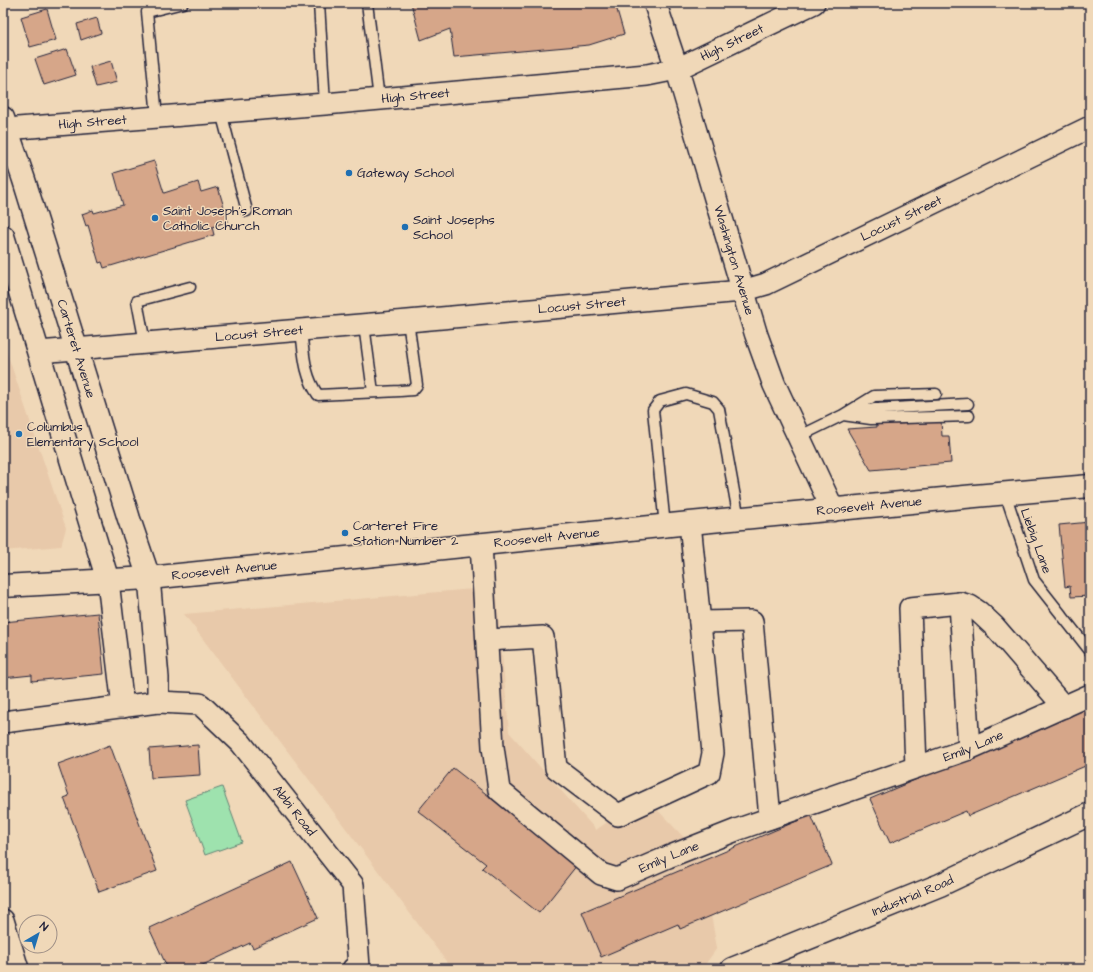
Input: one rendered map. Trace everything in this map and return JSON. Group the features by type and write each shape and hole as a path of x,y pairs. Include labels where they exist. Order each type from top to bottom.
{"street":[{"name":"Washington Avenue","path":"656,3 677,69 742,291 774,384 833,510"},
{"name":"High Street","path":"4,128 325,104 647,75 677,69 814,3"},
{"name":"Locust Street","path":"39,352 742,291 766,284 1090,127"},
{"name":"Carteret Avenue","path":"4,128 24,180 149,578"},
{"path":"3,236 108,581 123,707"},
{"name":"Roosevelt Avenue","path":"3,586 149,578 690,523 1090,486"},
{"path":"487,640 543,637 556,768 618,815 709,773 713,753 690,523"},
{"name":"Emily Lane","path":"481,544 493,747 499,790 601,874 618,879 668,857 770,818 969,749 1090,695"},
{"path":"149,578 158,678 158,702"},
{"path":"916,767 910,608 960,603 970,606 996,627 1064,707"},
{"path":"960,603 969,749"},
{"path":"700,622 752,621 770,818"},
{"name":"Abbi Road","path":"3,722 158,702 200,704 241,743 353,885 359,967 353,969"},
{"name":"Industrial Road","path":"732,969 940,885 1090,814"},
{"path":"3,920 18,969"}],"lane":[{"path":"157,117 147,12 183,3"},
{"path":"319,3 325,104"},
{"path":"367,3 380,99"},
{"path":"221,112 247,211"},
{"path":"145,343 137,301 190,287"},
{"path":"301,330 306,372 318,395 414,390 417,385 408,321"},
{"path":"364,325 373,392"},
{"path":"665,526 653,410 660,401 686,394 713,402 719,409 739,519"},
{"path":"798,437 843,415 874,396 936,394"},
{"path":"843,415 875,409 968,404"},
{"path":"843,415 871,419 969,416"},
{"name":"Liebig Lane","path":"1005,493 1034,580 1090,651"}],"shaded area":[{"name":"Columbus Elementary School","path":"3,341 66,528 61,546 3,551"},
{"path":"496,587 509,732 596,830 644,796 700,854 717,948 702,969 452,969 184,614"}],"green space":[{"path":"222,787 242,842 205,855 185,800"}],"building":[{"path":"411,3 615,3 624,34 589,45 454,57 450,29 421,40"},
{"path":"47,9 56,40 30,47 21,17"},
{"path":"97,18 101,33 81,40 77,24"},
{"path":"67,49 76,75 44,85 35,59"},
{"path":"111,61 117,82 96,87 90,67"},
{"name":"Saint Joseph's Roman Catholic Church","path":"154,161 164,193 198,182 201,192 218,187 228,221 212,227 214,235 104,268 102,262 99,263 88,225 86,226 82,214 93,210 94,213 123,205 114,173"},
{"path":"896,396 898,424 941,421 942,436 949,436 951,463 871,470 847,429 877,427 875,398"},
{"path":"1090,522 1090,596 1071,597 1070,586 1065,587 1059,525"},
{"path":"98,613 104,674 32,681 32,675 3,678 3,622"},
{"path":"1090,706 1090,764 968,816 966,811 890,843 870,799"},
{"path":"110,745 157,871 99,892 64,798 69,796 58,764"},
{"path":"198,745 200,775 151,778 149,749"},
{"path":"453,768 577,865 539,913 482,868 486,864 418,811"},
{"path":"811,815 832,865 680,929 678,924 601,957 582,912"},
{"path":"292,862 318,918 253,948 250,943 194,969 168,969 149,928"}],"place":[{"name":"Gateway School","path":"349,173"},
{"name":"Saint Joseph's Roman Catholic Church","path":"155,218"},
{"name":"Saint Josephs School","path":"405,227"},
{"name":"Columbus Elementary School","path":"19,434"},
{"name":"Carteret Fire Station Number 2","path":"345,533"}]}
